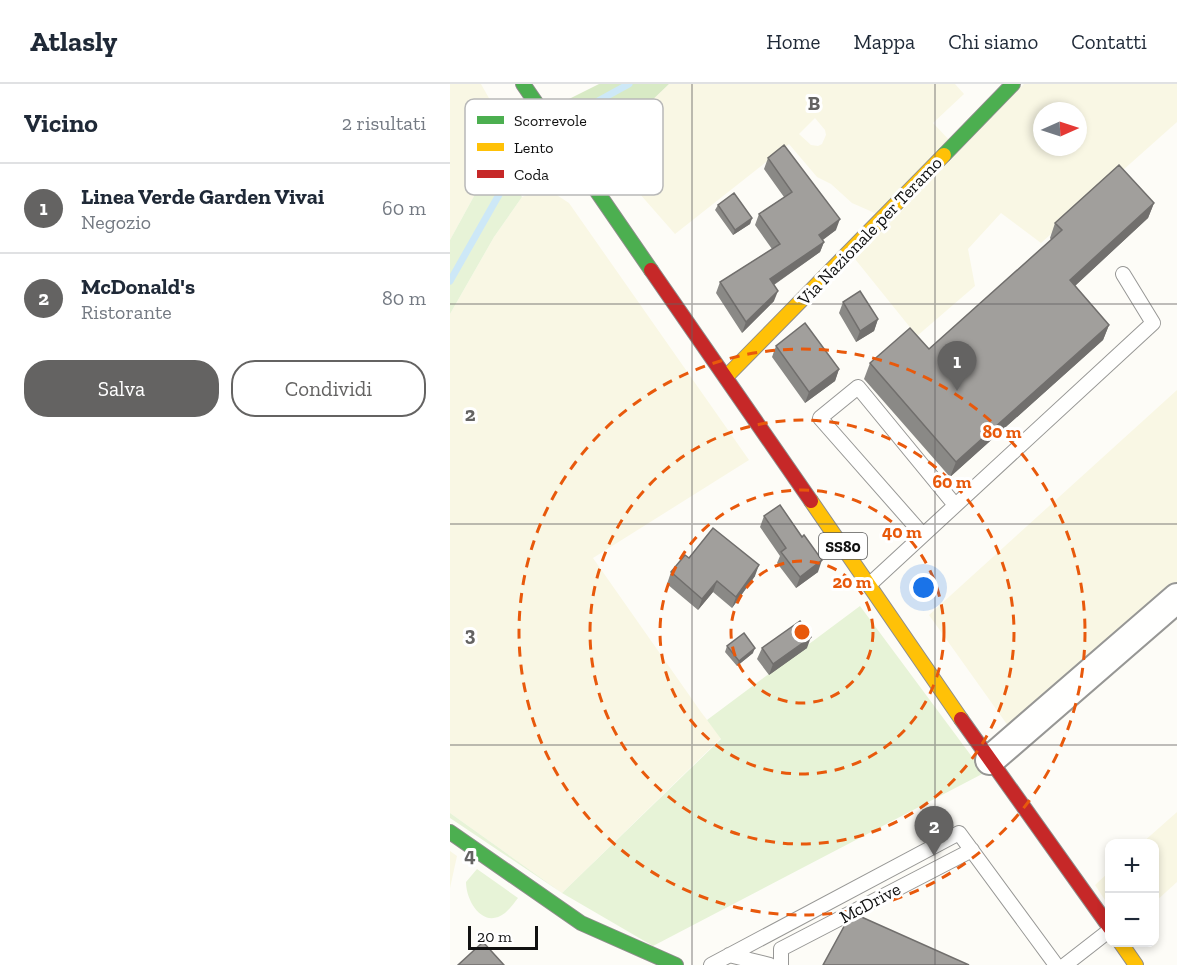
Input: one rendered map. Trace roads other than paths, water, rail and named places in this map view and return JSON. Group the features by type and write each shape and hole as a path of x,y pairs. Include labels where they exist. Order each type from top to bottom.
{"main road":[{"name":"SS80","path":"522,84 533,99"},
{"name":"Via Nazionale per Teramo","path":"726,377 1012,84"},
{"name":"SS80","path":"600,195 990,760 1105,922"},
{"path":"450,832 581,923 676,965"},
{"path":"1123,947 1136,965"}],"street":[{"path":"990,760 1177,598"}],"lane":[{"path":"869,585 1153,323 1123,274"},
{"path":"924,535 820,418 858,387 955,506"},
{"path":"711,965 959,833 1056,965"},
{"name":"McDrive","path":"781,965 781,949 972,850"},
{"path":"1065,965 1105,933"},
{"path":"729,955 770,965"}],"waterway":[{"path":"602,99 629,84"},
{"path":"450,281 499,195"}],"place":[{"name":"Linea Verde Garden Vivai","path":"957,391"},
{"name":"McDonald's","path":"934,856"}]}
